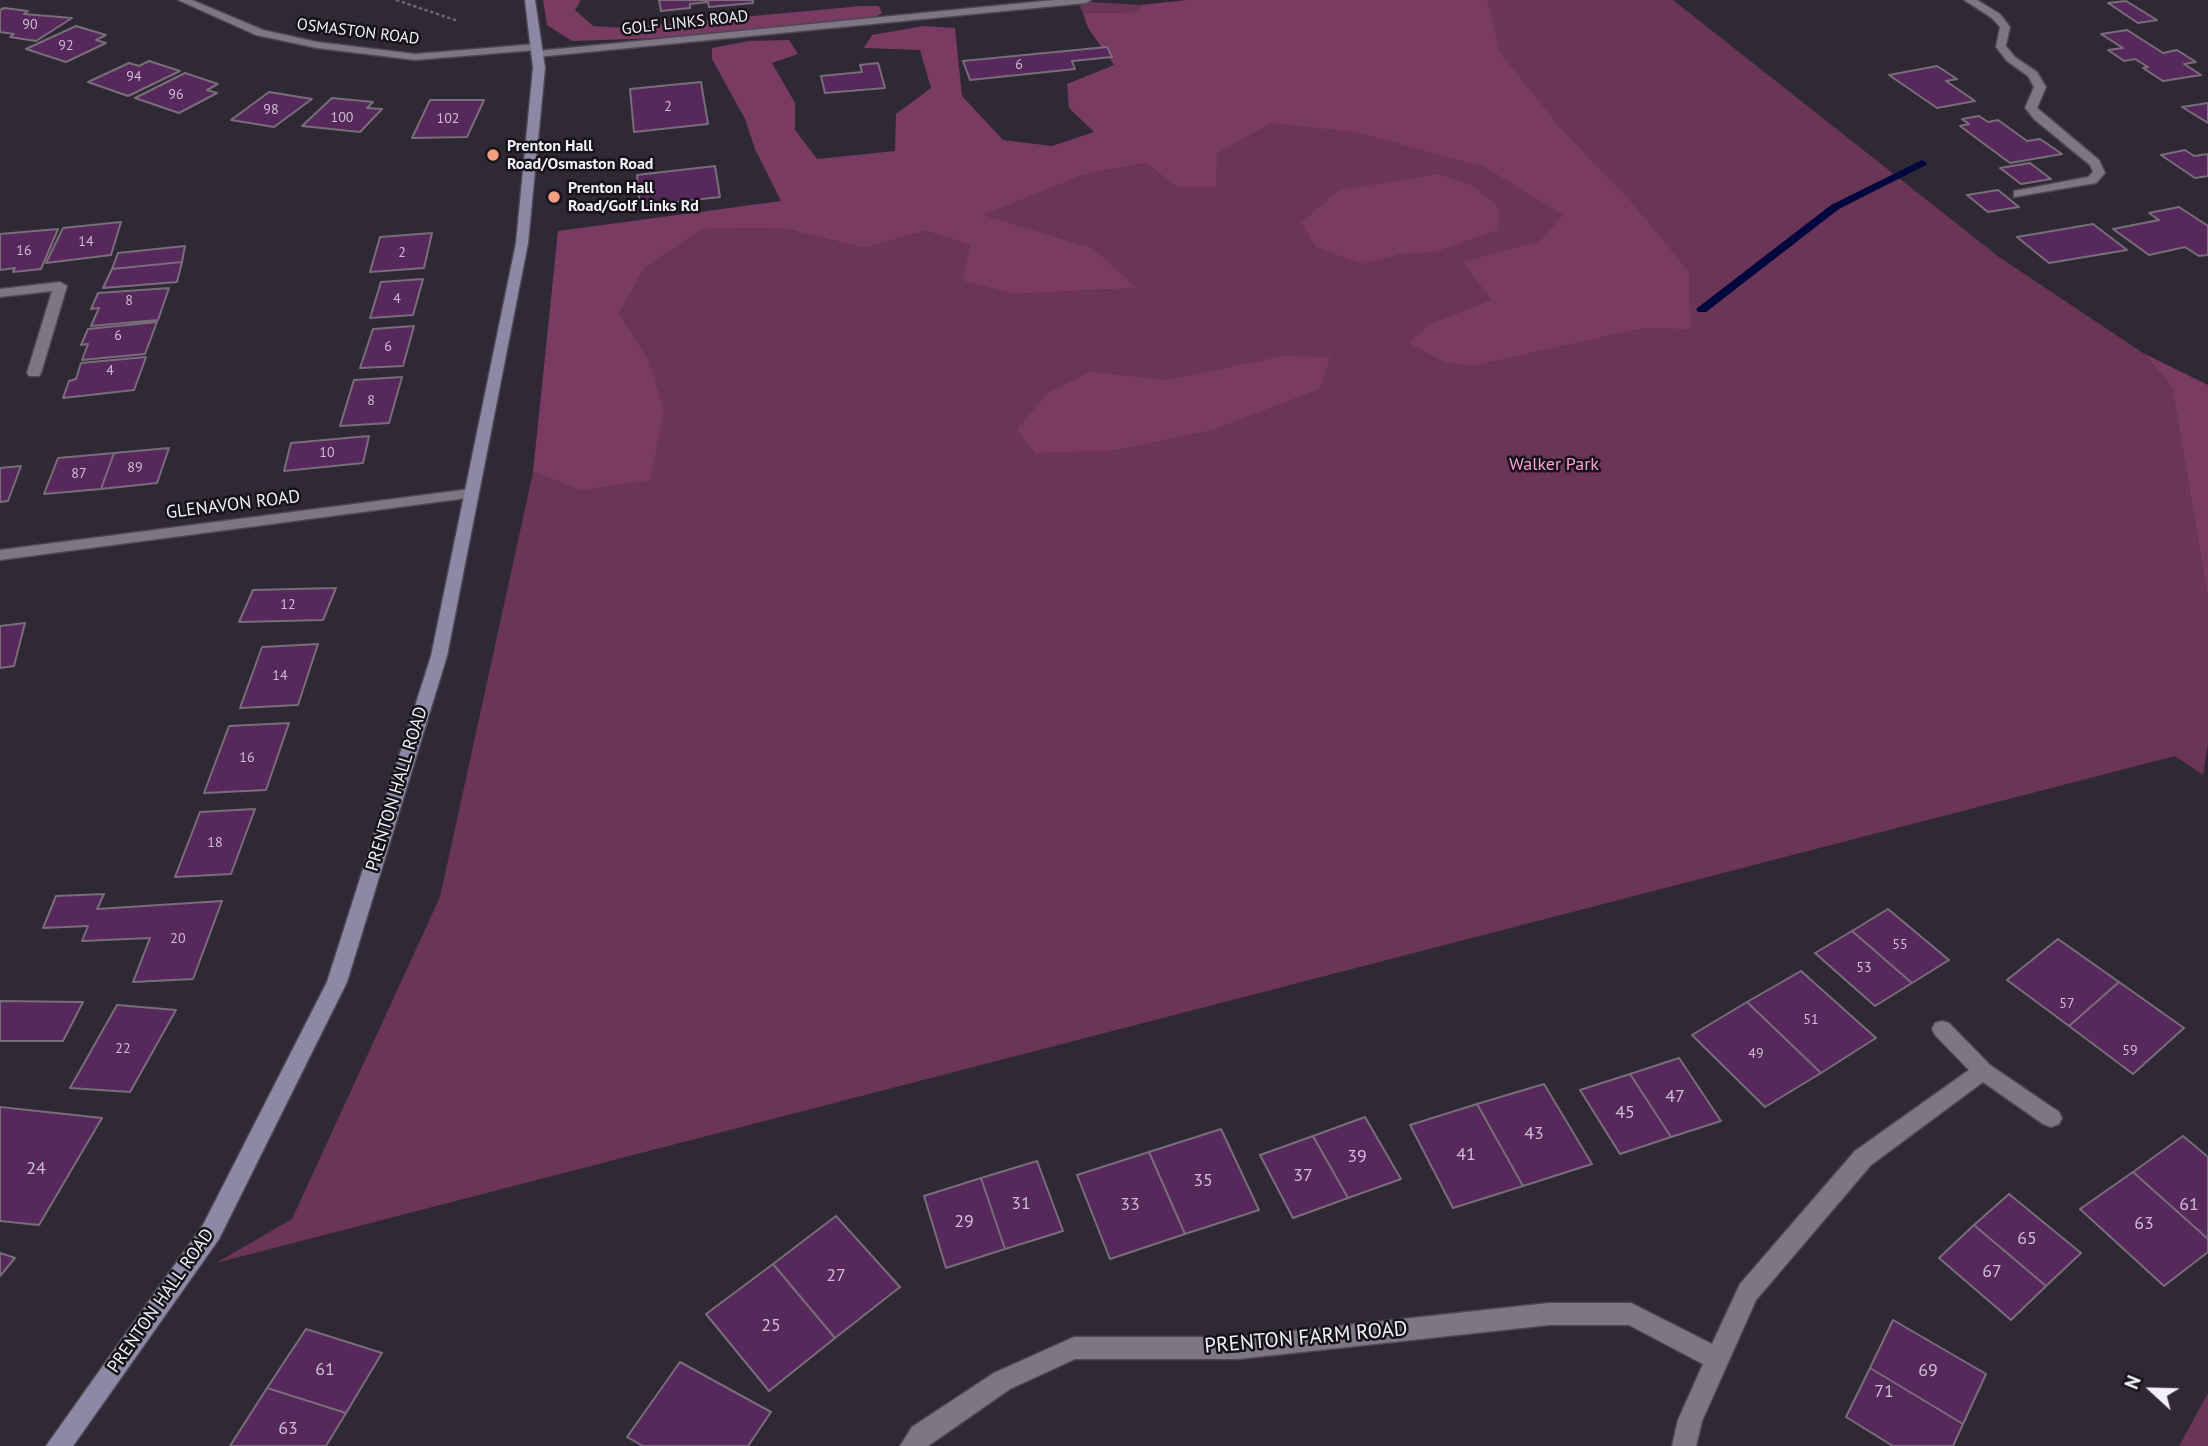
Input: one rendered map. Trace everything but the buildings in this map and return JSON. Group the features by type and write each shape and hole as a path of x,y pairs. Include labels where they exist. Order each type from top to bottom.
{"street":[{"name":"OSMASTON ROAD","path":"183,0 260,33 317,45 415,57 537,53"},
{"name":"PRENTON HALL ROAD","path":"58,1446 211,1232 337,982 439,656 522,243 537,108 537,53 530,0"},
{"name":"GOLF LINKS ROAD","path":"537,53 1086,0"},
{"path":"1969,0 1996,16 2005,27 2001,47 2011,59 2033,74 2040,87 2031,108 2038,117 2095,163 2099,173 2092,180 2018,194"},
{"path":"0,293 60,286 34,373"},
{"name":"GLENAVON ROAD","path":"0,555 470,495"},
{"path":"1942,1030 1983,1071 2051,1118"},
{"path":"1684,1446 1690,1420 1748,1292 1863,1158 1983,1071"},
{"name":"PRENTON FARM ROAD","path":"912,1446 921,1435 1002,1381 1074,1348 1238,1348 1549,1314 1631,1314 1717,1359"}],"green space":[{"name":"Walker Park","path":"1189,0 1673,0 1999,257 2143,353 2172,387 2208,601 2208,744 2203,775 2175,756 216,1263 292,1219 440,897 533,472 580,490 648,359 619,313 645,268 702,229 782,228 864,248 926,231 970,245 964,281 1014,294 1134,288 1093,248 983,215 1083,175 1145,163 1176,186 1141,12 1083,13 1077,1 1141,5"},
{"path":"2208,1393 2208,1446 2179,1446"}],"shaded area":[{"path":"543,0 581,0 575,10 593,26 624,28 861,6 879,6 882,13 875,17 661,38 572,41 547,25"},
{"path":"1189,0 1487,0 1500,53 1561,129 1632,203 1689,272 1690,329 1643,328 1472,366 1444,362 1409,343 1430,324 1492,300 1463,262 1540,241 1563,215 1485,167 1355,132 1271,123 1217,153 1216,187 1176,186 1145,163 1083,175 984,215 1093,248 1136,288 1014,294 963,281 970,245 926,231 864,248 782,228 702,229 645,268 619,313 648,359 664,411 650,480 580,490 533,472 558,231 781,201 755,149 745,119 712,59 712,48 749,41 789,40 798,54 772,63 795,103 795,130 817,159 895,151 896,114 931,88 920,50 864,48 872,35 924,26 955,28 962,96 1003,140 1052,146 1094,132 1069,108 1067,84 1114,65 1088,28 1083,13 1140,12 1141,5"},
{"path":"1438,174 1473,186 1498,207 1498,230 1435,252 1400,254 1363,264 1316,247 1301,223 1339,190"},
{"path":"2143,353 2208,385 2208,601 2172,387"},
{"path":"1283,356 1330,357 1320,389 1212,430 1116,450 1035,453 1017,429 1048,393 1090,372 1167,380"}],"waterway":[{"path":"1702,309 1835,207 1922,163"}],"place":[{"name":"Prenton Hall Road/Osmaston Road","path":"493,155"},
{"name":"Prenton Hall Road/Golf Links Rd","path":"554,197"}]}
